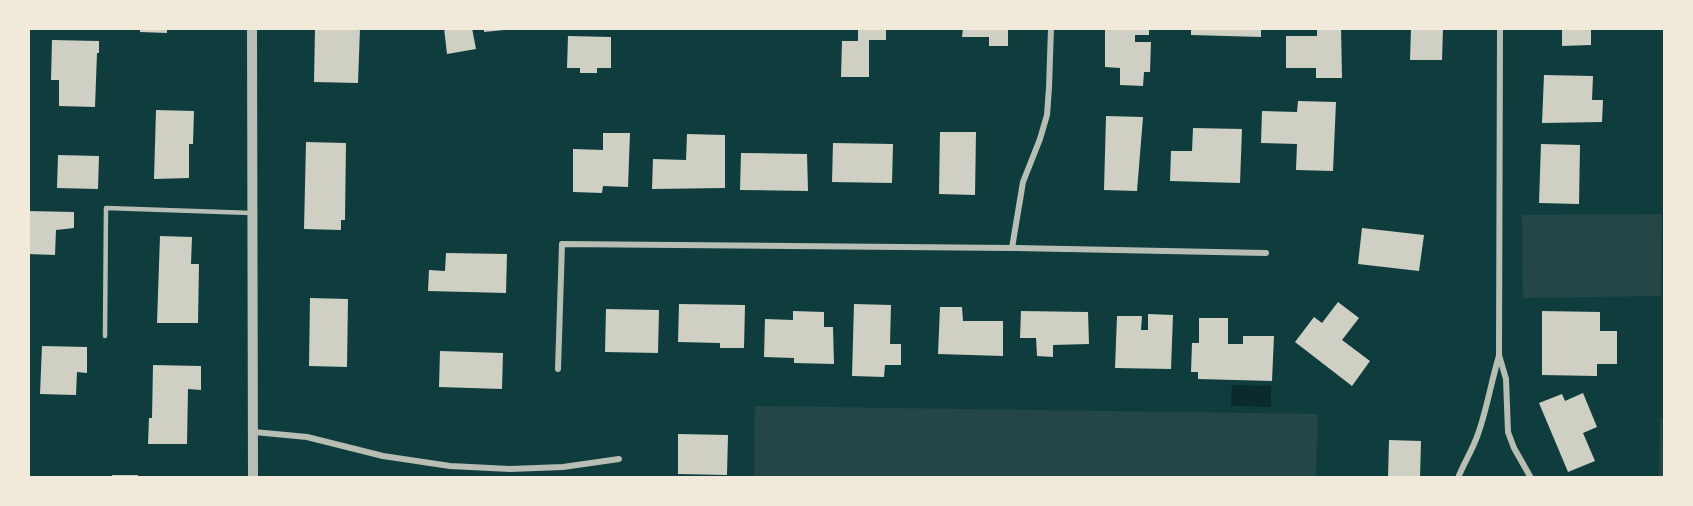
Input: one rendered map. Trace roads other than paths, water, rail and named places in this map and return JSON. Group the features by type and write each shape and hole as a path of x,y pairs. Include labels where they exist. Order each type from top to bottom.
{"street":[{"path":"252,28 253,477"},
{"path":"1012,248 1023,182 1047,115 1052,28"},
{"path":"1458,477 1477,438 1487,409 1491,382 1499,355 1500,28"},
{"path":"558,369 562,243 1266,253"},
{"path":"1499,355 1506,379 1508,432 1514,448 1531,477"},
{"path":"253,432 307,437 383,456 450,466 510,469 563,467 619,459"}],"lane":[{"path":"105,336 106,208 252,213"}]}
